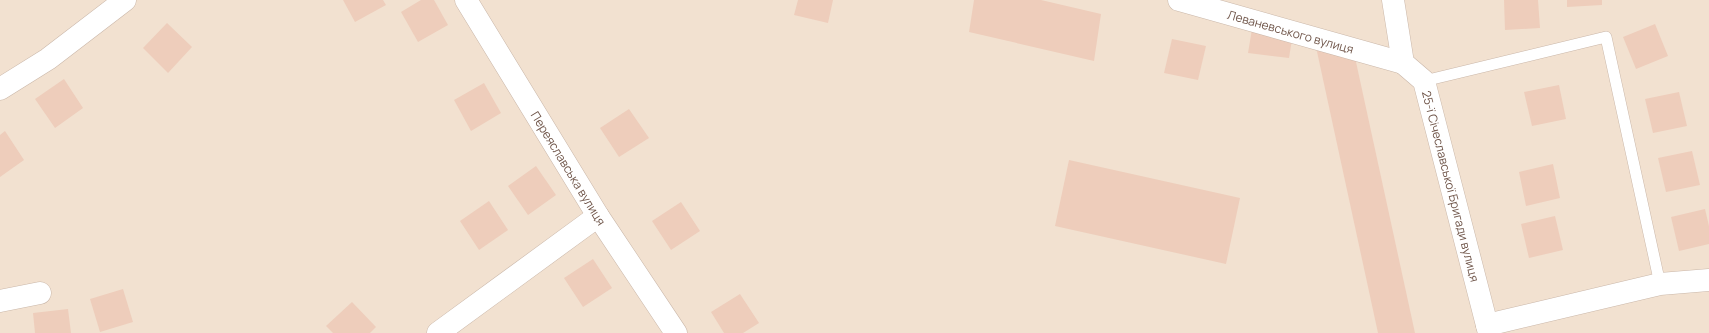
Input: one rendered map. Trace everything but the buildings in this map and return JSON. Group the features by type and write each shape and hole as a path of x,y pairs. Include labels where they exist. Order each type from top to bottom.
{"street":[{"path":"0,89 48,59 125,0"},
{"name":"Переяславська вулиця","path":"466,0 598,216 676,333"},
{"name":"Леваневського вулиця","path":"1179,0 1403,64"},
{"path":"1393,0 1403,64"},
{"name":"25-ї Січеславської Бригади вулиця","path":"1403,64 1424,81 1488,329"},
{"path":"438,333 598,216"},
{"path":"1488,329 1660,284 1709,280"},
{"path":"0,301 40,293"}],"lane":[{"path":"1424,81 1606,37 1660,284"}],"shaded area":[{"path":"0,0 1709,0 1709,333 0,333"}]}
